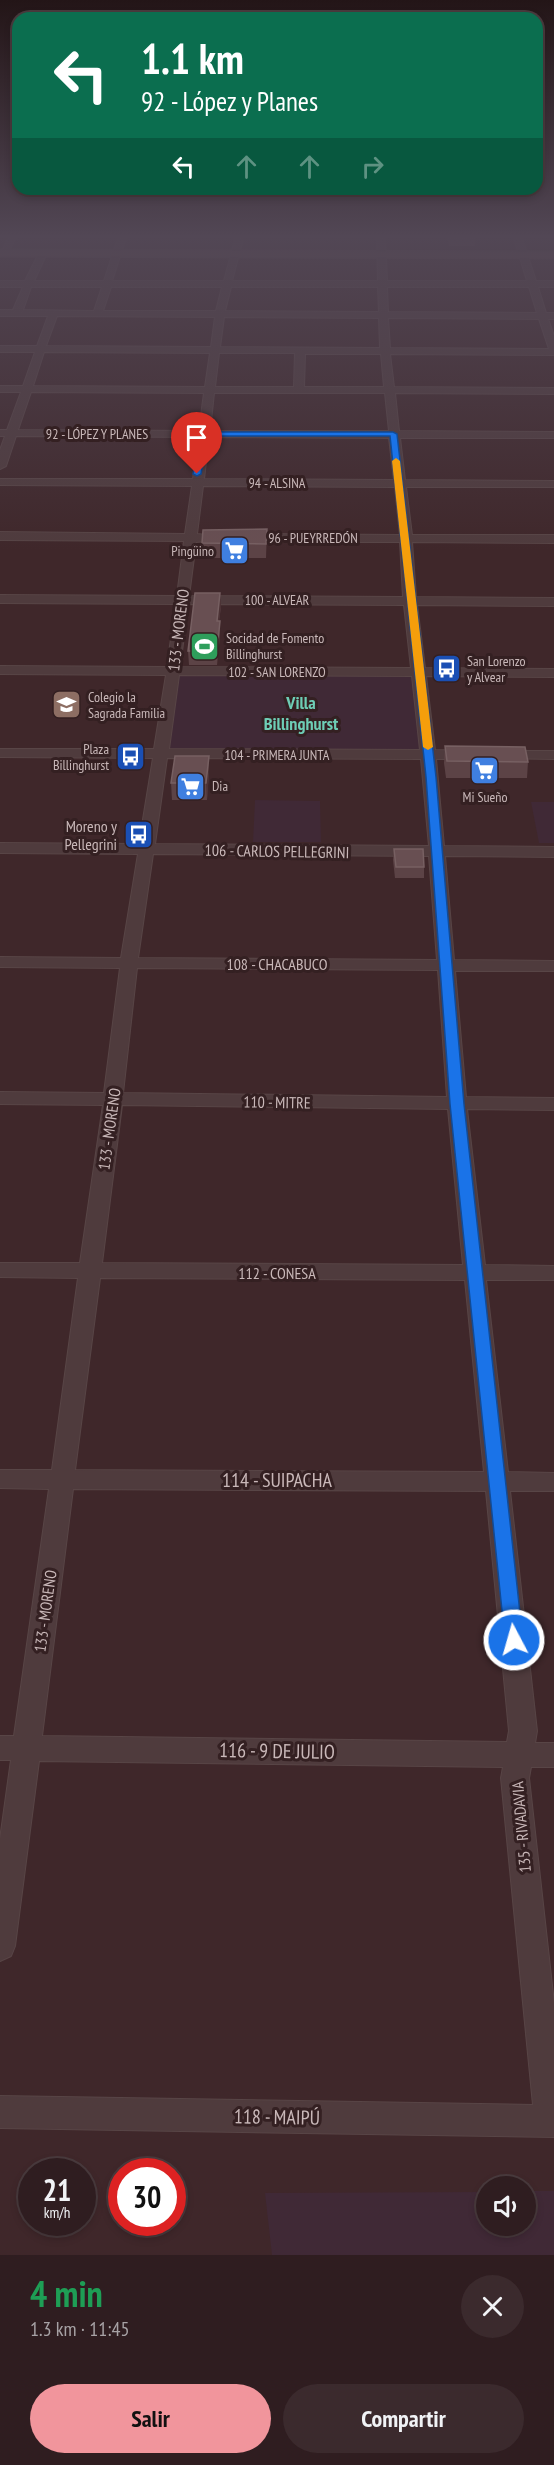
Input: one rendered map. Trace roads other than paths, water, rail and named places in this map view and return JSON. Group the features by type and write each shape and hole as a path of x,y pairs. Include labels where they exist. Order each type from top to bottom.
{"street":[{"path":"0,466 43,340"},
{"name":"133 - MORENO","path":"0,1946 13,1749 62,1479 144,849 173,672 216,340"},
{"name":"135 - RIVADAVIA","path":"386,340 410,601 429,754 457,1104 477,1273 523,1731 515,1778 553,2121"},
{"path":"0,349 554,352"},
{"path":"299,391 300,351"},
{"path":"0,389 554,391"},
{"name":"92 - LÓPEZ Y PLANES","path":"0,433 554,435"},
{"name":"94 - ALSINA","path":"0,482 554,484"},
{"name":"96 - PUEYRREDÓN","path":"0,536 554,539"},
{"name":"100 - ALVEAR","path":"0,599 554,602"},
{"name":"102 - SAN LORENZO","path":"0,670 554,673"},
{"name":"104 - PRIMERA JUNTA","path":"0,753 554,755"},
{"name":"106 - CARLOS PELLEGRINI","path":"0,848 554,852"},
{"name":"108 - CHACABUCO","path":"0,962 554,966"},
{"name":"110 - MITRE","path":"0,1098 554,1104"},
{"name":"112 - CONESA","path":"0,1270 554,1274"},
{"name":"114 - SUIPACHA","path":"0,1479 554,1482"},
{"name":"116 - 9 DE JULIO","path":"13,1749 554,1755"},
{"name":"118 - MAIPÚ","path":"0,2112 553,2121"}],"place":[{"name":"Pingüino","path":"235,551"},
{"name":"Socidad de Fomento Billinghurst","path":"205,646"},
{"name":"San Lorenzo y Alvear","path":"446,669"},
{"name":"Colegio la Sagrada Familia","path":"67,705"},
{"name":"Plaza Billinghurst","path":"130,757"},
{"name":"Mi Sueño","path":"485,770"},
{"name":"Dia","path":"191,786"},
{"name":"Moreno y Pellegrini","path":"138,835"}],"district":[{"name":"Villa Billinghurst","path":"301,712"}]}
